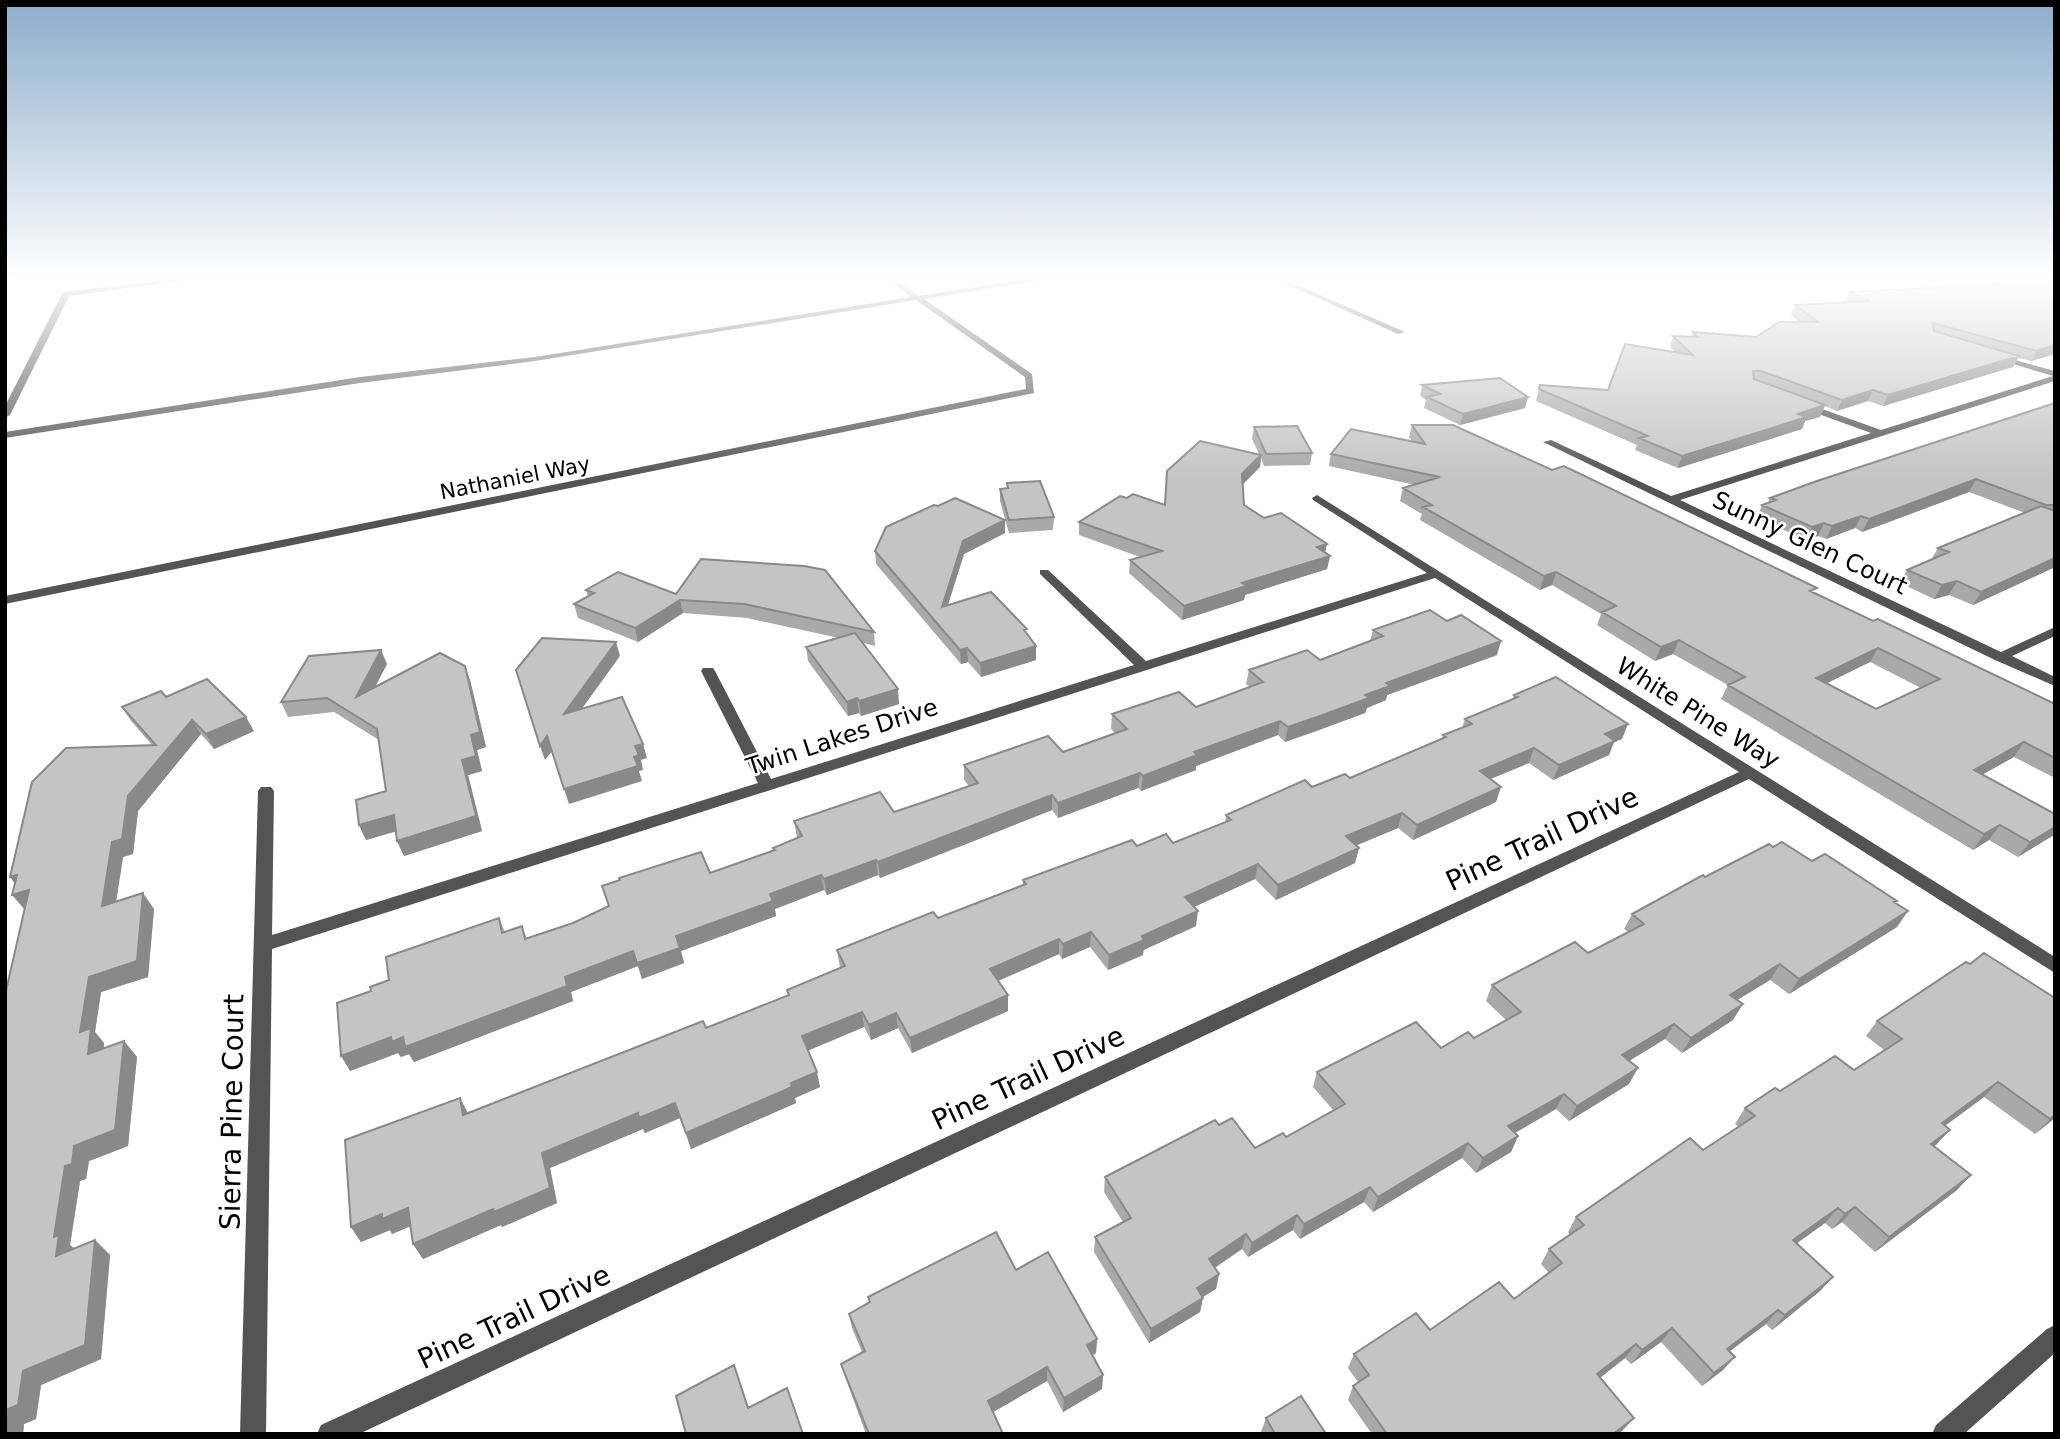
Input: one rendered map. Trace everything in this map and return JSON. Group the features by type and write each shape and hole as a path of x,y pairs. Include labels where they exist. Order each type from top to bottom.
{"street":[{"path":"5,415 40,345"},
{"path":"5,435 359,380 535,359 622,345"},
{"name":"Nathaniel Way","path":"5,600 1031,391 1029,376 985,345"},
{"path":"1994,356 2055,376"},
{"path":"1670,500 2055,376"},
{"path":"1791,401 1880,433"},
{"name":"Sunny Glen Court","path":"1548,442 2055,682"},
{"name":"White Pine Way","path":"1317,498 2055,966"},
{"path":"1044,572 1143,666"},
{"name":"Twin Lakes Drive","path":"263,944 1436,574"},
{"path":"2000,657 2055,631"},
{"path":"708,671 767,785"},
{"name":"Pine Trail Drive","path":"330,1434 1750,773"},
{"name":"Sierra Pine Court","path":"253,1434 266,791"},
{"path":"1945,1434 2055,1337"}],"building":[{"path":"1625,345 1693,355 1683,345 1982,345 2019,356 1888,395 1873,390 1842,400 1761,371 1753,371 1754,379 1825,405 1798,414 1807,417 1682,456 1639,438 1648,436 1539,389 1540,385 1608,390"},
{"path":"2015,345 2055,345 2037,351"},
{"path":"1500,378 1528,397 1463,414 1427,397 1440,394 1422,385"},
{"path":"2055,403 2055,505 2046,505 1976,479 1869,519 1861,516 1832,526 1824,523 1812,527 1762,505 1776,500 1770,498 1817,481"},
{"path":"1412,425 1453,425 1552,470 1564,466 1817,588 1810,591 1873,621 1878,619 2055,704 2055,758 2024,742 1974,770 2055,814 2055,827 2030,842 2000,825 1984,834 1728,685 1745,677 1679,640 1661,647 1602,612 1616,606 1556,572 1544,576 1423,507 1432,505 1403,488 1440,477 1331,454 1351,429 1425,444","holes":["1878,648 1940,679 1876,709 1816,678"]},
{"path":"1297,426 1312,453 1266,454 1254,427"},
{"path":"1200,441 1261,455 1242,474 1244,505 1264,518 1281,513 1327,544 1317,547 1330,556 1242,583 1246,586 1184,606 1130,560 1162,551 1079,522 1120,496 1127,498 1133,494 1165,505 1167,471"},
{"path":"1040,481 1054,517 1009,520 1000,489 1008,488 1007,483"},
{"path":"955,498 1005,520 963,541 942,607 991,592 1027,629 1024,630 1036,646 980,663 967,648 960,650 875,551 886,527"},
{"path":"2041,506 2055,511 2055,558 1981,592 1957,581 1942,585 1907,570 1949,552 1938,548"},
{"path":"701,559 804,566 825,570 874,632 744,604 680,600 635,628 574,604 594,593 586,590 618,572 676,594"},
{"path":"1430,610 1447,621 1461,615 1501,641 1386,683 1390,686 1365,695 1369,698 1320,716 1288,727 1280,721 1194,752 1197,755 1143,776 1140,773 1058,803 1052,795 878,862 876,860 824,879 821,875 770,894 773,901 676,936 680,948 637,963 633,951 565,977 567,986 405,1047 403,1037 392,1042 391,1037 341,1056 337,1003 371,991 370,987 389,980 386,957 499,918 502,933 522,926 525,939 573,923 609,906 602,886 620,880 619,878 701,852 710,873 775,850 773,848 802,836 794,821 880,792 894,812 978,783 964,765 1048,736 1063,752 1127,729 1112,714 1179,692 1196,707 1263,682 1249,670 1307,650 1320,660 1383,636 1373,630"},
{"path":"855,633 898,689 847,702 806,647"},
{"path":"542,638 616,642 564,714 622,697 643,744 635,746 639,755 634,757 638,766 564,789 547,736 540,746 516,670"},
{"path":"381,650 356,697 440,653 465,666 480,732 471,735 476,756 462,760 476,816 397,841 394,815 359,825 356,800 386,791 377,729 327,698 281,702 309,656"},
{"path":"1556,677 1628,724 1605,734 1615,741 1559,765 1534,748 1480,771 1501,787 1417,825 1402,813 1346,836 1359,848 1278,885 1258,864 1185,897 1198,911 1142,936 1144,940 1109,955 1091,932 1063,944 1059,939 990,969 1008,995 910,1038 896,1013 869,1025 862,1012 802,1036 817,1072 791,1083 792,1087 686,1133 675,1103 639,1118 638,1113 542,1153 550,1188 494,1212 493,1209 413,1244 408,1208 382,1219 382,1214 351,1227 345,1140 460,1098 463,1115 703,1021 706,1028 789,995 787,990 845,966 837,950 933,912 938,918 1026,884 1023,880 1132,840 1137,846 1166,834 1173,843 1231,820 1226,815 1305,780 1312,787 1345,774 1350,778 1446,737 1443,735 1472,724 1465,719 1518,697 1514,695"},
{"path":"207,679 246,717 206,734 192,720 128,796 122,839 112,842 102,906 143,893 137,961 89,977 80,1032 91,1028 88,1054 124,1041 115,1130 74,1146 72,1164 65,1166 54,1237 59,1235 56,1256 95,1240 85,1345 23,1371 18,1405 6,1410 5,1414 5,995 29,890 12,895 17,875 10,877 32,782 66,748 156,745 122,707 161,691 166,697"},
{"path":"1782,842 1812,861 1825,854 1908,911 1799,979 1780,964 1730,995 1743,1004 1691,1038 1674,1024 1622,1055 1638,1068 1577,1106 1564,1094 1508,1126 1518,1136 1483,1158 1468,1143 1378,1197 1370,1187 1304,1224 1297,1215 1252,1243 1246,1234 1209,1259 1219,1274 1197,1288 1203,1298 1151,1329 1095,1237 1131,1218 1105,1177 1215,1120 1219,1125 1232,1118 1255,1148 1283,1133 1286,1137 1345,1104 1317,1072 1416,1022 1441,1048 1468,1032 1474,1038 1521,1012 1492,985 1575,942 1588,953 1644,924 1632,914 1703,875 1705,877 1769,844 1773,847"},
{"path":"1984,953 2055,998 2055,1115 2050,1119 1998,1082 1942,1123 1950,1130 1931,1144 1971,1175 1889,1237 1855,1207 1845,1214 1838,1208 1793,1240 1833,1277 1785,1315 1778,1310 1727,1349 1735,1357 1714,1373 1672,1328 1642,1350 1636,1344 1597,1374 1634,1418 1613,1434 1387,1434 1353,1386 1369,1375 1354,1354 1416,1313 1430,1330 1499,1282 1514,1299 1562,1263 1549,1249 1584,1225 1576,1217 1690,1138 1703,1150 1755,1116 1745,1108 1775,1088 1780,1091 1835,1056 1854,1070 1902,1039 1877,1021"},
{"path":"996,1232 1016,1270 1048,1252 1097,1339 1087,1345 1103,1375 1064,1398 1047,1367 988,1401 1003,1434 869,1434 841,1364 865,1351 849,1314 870,1302 868,1297"},
{"path":"734,1365 748,1408 787,1388 803,1434 686,1434 676,1396"},
{"path":"1301,1396 1326,1434 1275,1434 1266,1418"}]}
